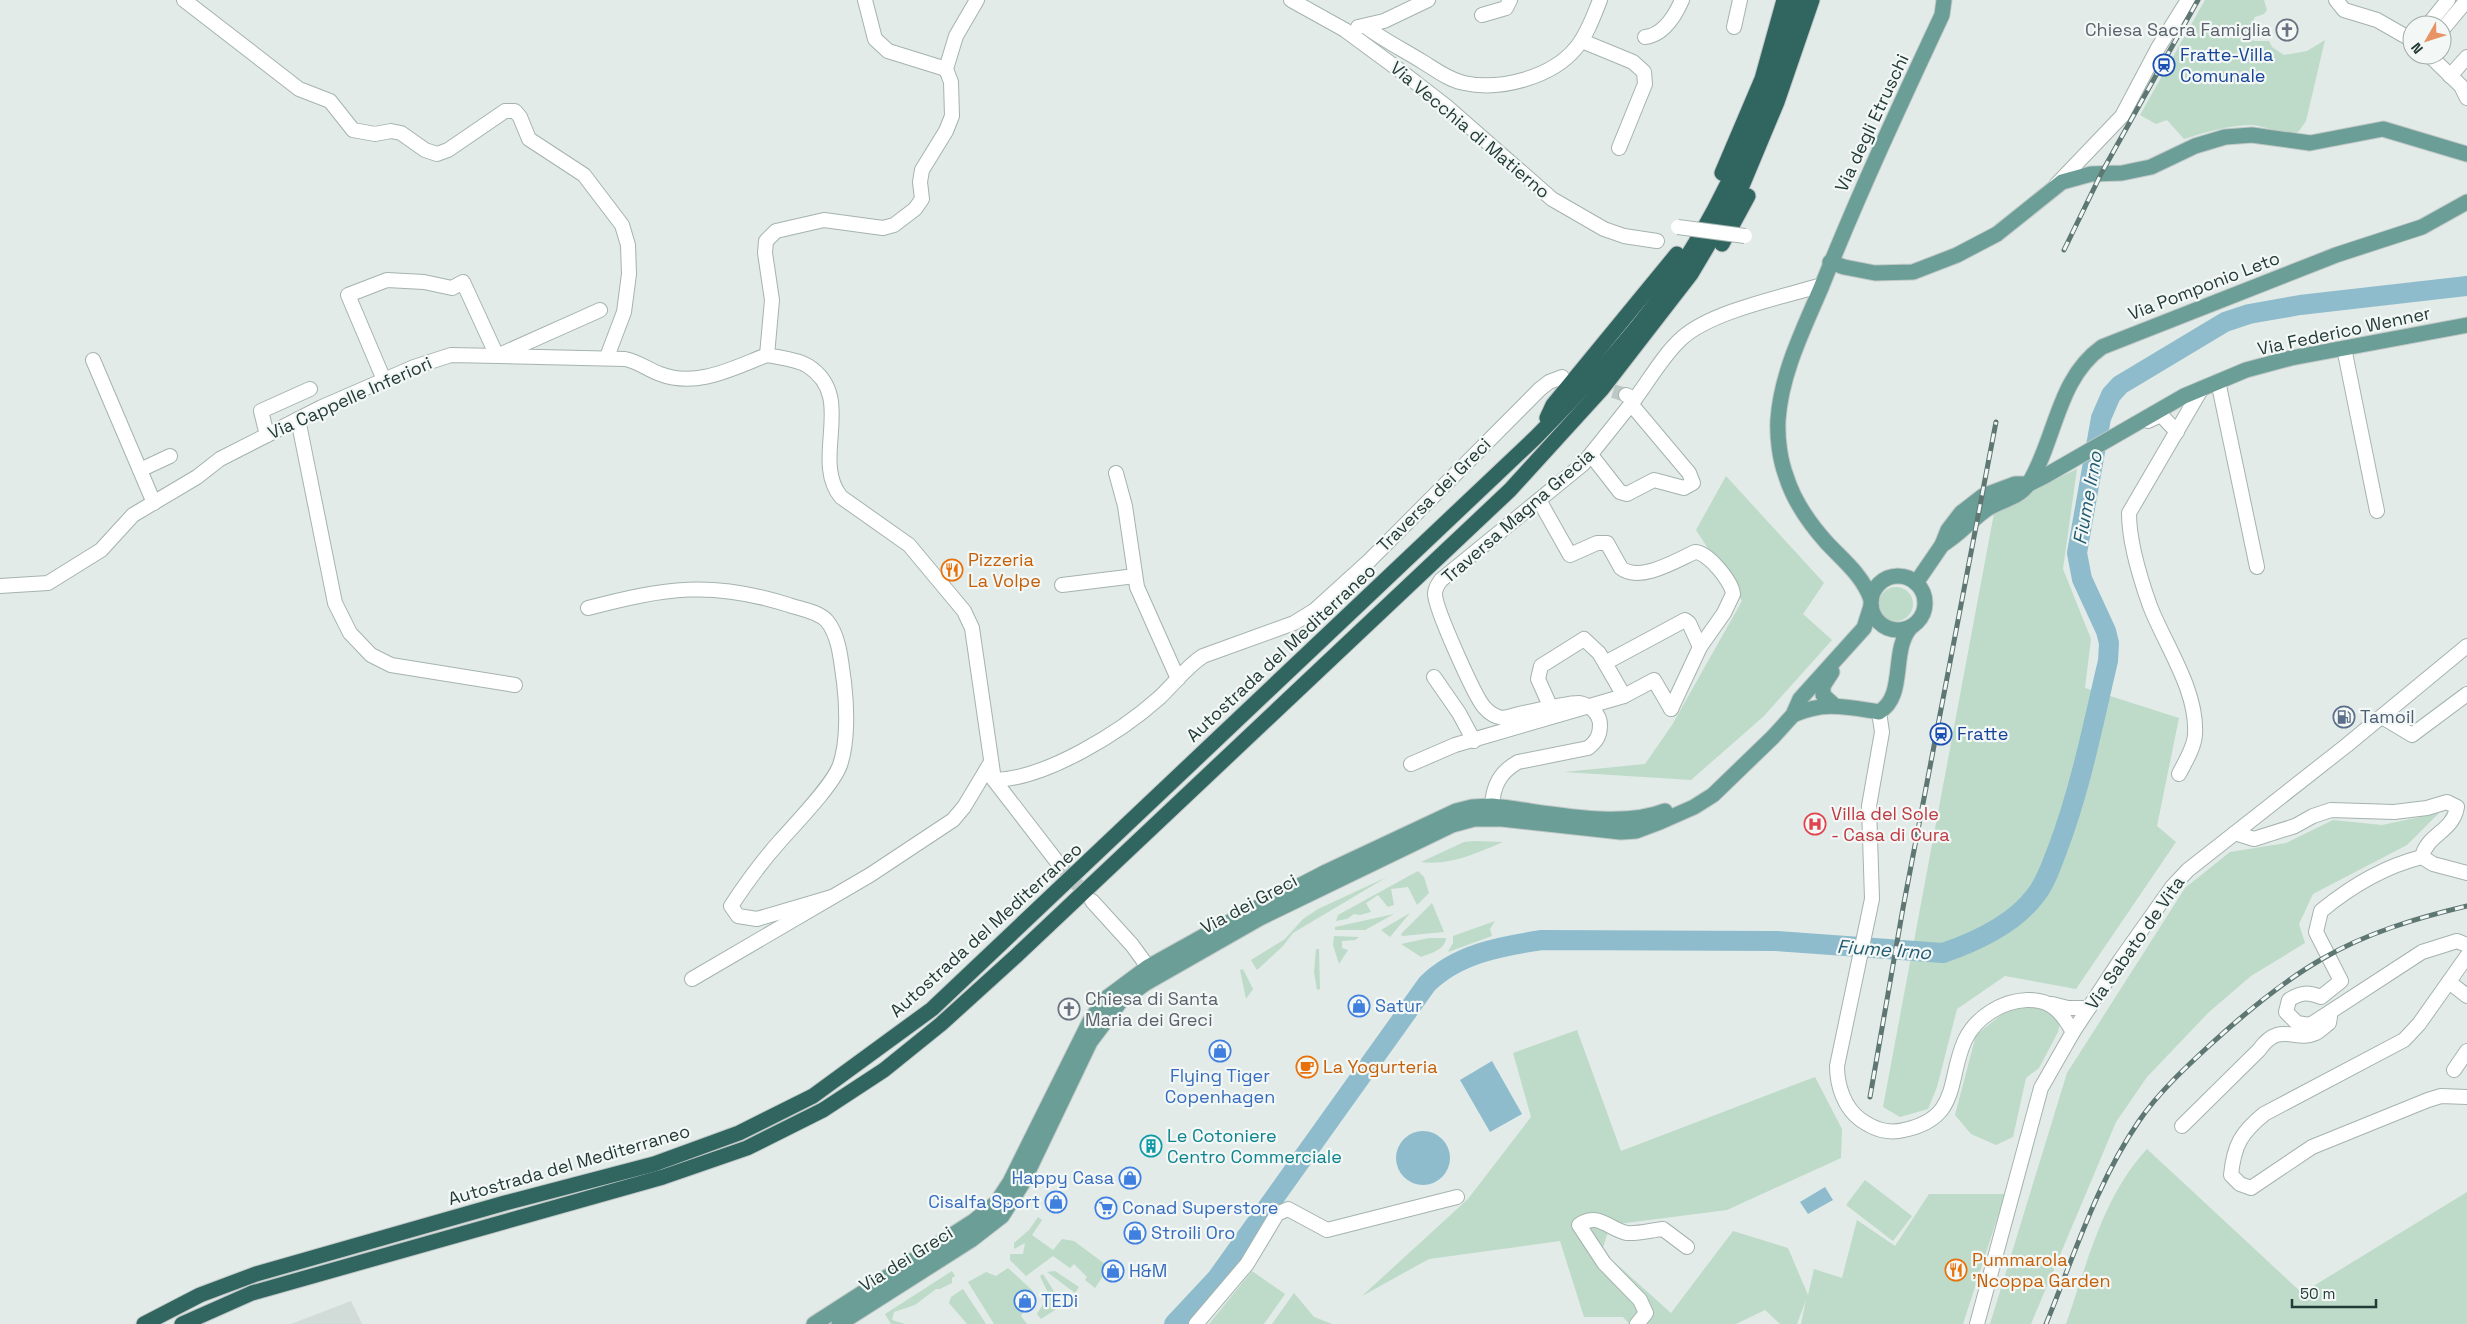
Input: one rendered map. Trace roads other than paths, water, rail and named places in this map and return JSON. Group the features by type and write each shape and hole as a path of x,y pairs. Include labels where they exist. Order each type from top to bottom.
{"highway":[{"path":"1536,436 1553,405 1678,254 1713,194 1762,78 1784,0"},
{"path":"1536,436 1619,347 1687,258 1718,204 1748,141 1772,84 1798,0"},
{"path":"1510,490 1602,389 1669,304 1709,247 1740,192 1777,102 1812,0"},
{"path":"1510,490 1559,450 1616,388 1671,318 1723,242 1760,170 1788,103 1823,0"},
{"name":"Autostrada del Mediterraneo","path":"144,1324 200,1295 256,1274 505,1203 654,1164 739,1133 813,1096 932,1009 1536,436"},
{"name":"Autostrada del Mediterraneo","path":"182,1324 252,1293 664,1177 747,1148 823,1110 884,1070 948,1018 1510,490"}],"main road":[{"name":"Via degli Etruschi","path":"1830,262 1942,15 1944,0"},
{"path":"1911,627 1898,630 1885,627 1876,619 1867,588 1852,566 1809,522 1793,496 1781,455 1778,421 1782,396 1795,349 1830,262 1844,267 1875,273 1913,272 1957,256 1997,234 2062,182 2091,174 2122,173 2150,167 2195,146 2239,135 2310,143 2383,129 2467,154"},
{"name":"Via Pomponio Leto","path":"2028,484 2046,448 2066,392 2074,376 2081,364 2102,347 2336,255 2422,227 2467,202"},
{"name":"Via Federico Wenner","path":"1916,583 1942,545 1948,530 1961,513 1983,496 2015,484 2028,484 2045,476 2184,396 2218,381 2269,363 2467,325"},
{"path":"1871,603 1878,584 1893,577 1909,579 1916,583 1921,590 1925,606 1922,615 1904,634 1892,700 1879,712"},
{"name":"Via dei Greci","path":"839,1324 971,1240 1002,1216 1022,1184 1090,1042 1120,1002 1146,983 1260,918 1452,825 1486,818 1621,832 1636,831 1694,807 1713,795 1724,782 1760,751 1793,715 1800,699 1847,645 1854,641 1867,623 1871,603"},
{"name":"Via dei Greci","path":"1835,706 1823,695 1823,686 1829,675 1853,647 1854,641"},
{"name":"Via dei Greci","path":"1793,715 1809,708 1835,706 1879,712"},
{"name":"Via dei Greci","path":"814,1324 956,1235 997,1202 1010,1182 1090,1020 1110,995 1148,967 1255,908 1445,815 1472,807 1492,806 1616,820 1658,814 1724,782"}],"street":[{"path":"184,0 299,89 330,101 353,130 361,133 401,133 425,150 437,154 448,150 505,111 514,111 520,117 529,139 584,175 622,225 628,245 629,274 624,312 606,358"},
{"path":"865,0 875,39 888,51 946,69"},
{"path":"977,0 956,36 946,69 951,82 952,116 946,131 922,170 920,182 922,199 915,209 894,225 883,228 824,220 776,231 766,241 765,252 772,300 768,355 808,365 831,393 830,472 834,489 909,545 964,612 972,628 994,780 1058,863"},
{"name":"Via Vecchia di Matierno","path":"1291,0 1345,30 1446,106 1552,199 1604,229 1624,236 1657,241"},
{"path":"1345,30 1384,21 1428,0"},
{"path":"1482,16 1506,8 1510,0"},
{"path":"1364,26 1445,76 1464,83 1490,85 1512,82 1542,73 1567,57 1582,41 1600,0"},
{"path":"1645,37 1655,35 1661,31 1674,15 1682,0"},
{"path":"1734,27 1740,0"},
{"path":"2053,188 2122,116 2158,48 2188,0"},
{"path":"2436,15 2448,0"},
{"path":"2452,18 2467,0"},
{"path":"2344,3 2402,34"},
{"path":"1582,41 1633,62 1644,72 1645,84 1619,148"},
{"path":"2450,76 2467,57"},
{"path":"2438,65 2461,86 2467,97"},
{"path":"1678,227 1745,236"},
{"path":"384,380 348,295 387,280 424,282 452,288 463,282 498,356 600,310"},
{"path":"1591,454 1620,492 1627,494 1654,480 1684,488 1693,483 1689,473 1631,399 1681,338 1694,329 1729,314 1822,285"},
{"path":"2344,348 2377,511"},
{"name":"Via Cappelle Inferiori","path":"0,586 48,583 101,550 133,515 197,477 220,459 298,419 384,380 451,355 606,358 640,362 660,374 680,378 704,379 768,355"},
{"path":"94,360 154,503"},
{"name":"Traversa dei Greci","path":"994,780 1011,780 1080,753 1130,721 1178,679 1191,664 1212,651 1294,623 1315,610 1368,561 1540,389 1562,376"},
{"path":"2218,381 2257,567"},
{"path":"2179,774 2195,736 2190,702 2180,668 2151,607 2129,522 2129,513 2202,388"},
{"path":"267,435 262,411 310,390"},
{"name":"Traversa Magna Grecia","path":"1591,707 1576,703 1503,718 1495,717 1479,700 1440,612 1435,595 1441,580 1577,470 1631,399"},
{"name":"Via Federico Wenner","path":"2118,434 2135,430 2160,416 2177,432"},
{"path":"298,419 334,603 350,633 371,655 391,665 515,685"},
{"path":"140,470 170,456"},
{"path":"1116,473 1125,506 1137,588 1150,621 1178,679"},
{"path":"1411,764 1438,751 1624,696 1654,680 1670,709 1700,647 1724,613 1733,594 1730,585 1709,557 1695,552 1658,570 1633,573 1621,568 1607,543 1597,543 1570,555 1539,500"},
{"path":"1062,585 1135,576"},
{"path":"588,608 658,592 720,589 754,594 814,613 828,622 838,647 845,690 843,752 840,767 811,807 780,841 731,906 738,916 758,919 832,897"},
{"path":"1605,663 1685,620 1689,623 1700,647"},
{"path":"1551,708 1538,679 1541,666 1584,640 1599,653 1624,696"},
{"name":"Via Sabato de Vita","path":"1977,1324 2034,1108 2050,1071 2073,1032 2172,887 2188,870 2382,717 2467,646"},
{"path":"1434,677 1459,713 1474,741"},
{"path":"2382,717 2412,735 2467,694"},
{"path":"1492,806 1493,793 1497,782 1509,767 1518,762 1588,748 1596,742 1600,732 1600,721 1591,707"},
{"path":"1879,712 1882,732 1869,806 1872,899 1839,1049 1837,1078 1844,1099 1858,1117 1878,1129 1898,1132 1922,1125 1941,1110 1948,1100 1965,1041 1978,1022 1993,1011 2018,1001 2030,1000 2068,1008 2089,1008"},
{"path":"692,979 870,875 953,820 964,807 991,762"},
{"path":"2235,833 2254,839 2295,826 2313,816 2331,810 2394,812 2427,808 2448,802 2457,807 2456,819 2424,849 2422,857"},
{"path":"2464,941 2422,952 2310,1025 2297,1023 2286,1012 2289,1000 2299,993 2310,993 2321,997 2342,981 2316,932 2321,911 2368,879 2400,863 2422,857 2433,864 2467,873"},
{"path":"1092,901 1132,945 1148,967"},
{"path":"2467,956 2419,1024 2404,1040 2264,1114 2245,1130 2233,1158 2231,1175 2240,1184 2251,1188 2312,1148 2428,1100 2441,1096 2467,1098"},
{"path":"2449,982 2467,996"},
{"path":"2052,1004 2064,1016 2073,1032"},
{"path":"2182,1126 2259,1050 2265,1041 2280,1034 2316,1033 2329,1023 2332,1012"},
{"path":"2454,1070 2467,1051"},
{"path":"1196,1324 1247,1264 1277,1214 1288,1209 1327,1230 1457,1198"},
{"path":"1637,1324 1646,1313 1640,1300 1604,1263 1579,1224 1585,1220 1594,1219 1627,1233 1663,1229 1687,1247"}],"water":[{"path":"1492,1061 1522,1114 1490,1132 1460,1080"},
{"path":"1418,1131 1428,1131 1438,1135 1446,1143 1450,1158 1446,1173 1438,1181 1428,1185 1418,1185 1408,1181 1400,1173 1396,1163 1396,1153 1400,1143 1408,1135"},
{"path":"1825,1187 1833,1200 1808,1214 1800,1202"}],"waterway":[{"name":"Fiume Irno","path":"1174,1324 1217,1278 1427,984 1452,965 1466,958 1511,945 1542,940 1776,941 1943,953 1981,938 2016,915 2039,891 2058,848 2080,779 2108,661 2109,643 2106,631 2082,579 2077,553 2101,418 2111,395 2120,385 2225,322 2249,314 2300,305 2467,286"}],"tunnel":[{"path":"1593,385 1626,395"},
{"path":"1058,863 1091,900"}],"railway":[{"path":"2064,250 2102,172 2198,0"},
{"path":"1870,1097 1903,908 1996,422"},
{"path":"2046,1324 2098,1194 2124,1144 2147,1110 2182,1071 2264,998 2322,959 2356,941 2392,927 2467,906"}],"place":[{"name":"Chiesa Sacra Famiglia","path":"2287,30"},
{"name":"Fratte-Villa Comunale","path":"2164,65"},
{"name":"Pizzeria La Volpe","path":"952,570"},
{"name":"Tamoil","path":"2344,717"},
{"name":"Fratte","path":"1941,734"},
{"name":"Villa del Sole - Casa di Cura","path":"1815,824"},
{"name":"Satur","path":"1359,1006"},
{"name":"Chiesa di Santa Maria dei Greci","path":"1069,1009"},
{"name":"Flying Tiger Copenhagen","path":"1220,1051"},
{"name":"La Yogurteria","path":"1307,1067"},
{"name":"Le Cotoniere Centro Commerciale","path":"1151,1146"},
{"name":"Happy Casa","path":"1130,1178"},
{"name":"Cisalfa Sport","path":"1056,1202"},
{"name":"Conad Superstore","path":"1106,1208"},
{"name":"Stroili Oro","path":"1135,1233"},
{"name":"Pummarola 'Ncoppa Garden","path":"1956,1270"},
{"name":"H&M","path":"1113,1271"},
{"name":"TEDi","path":"1025,1301"}]}
